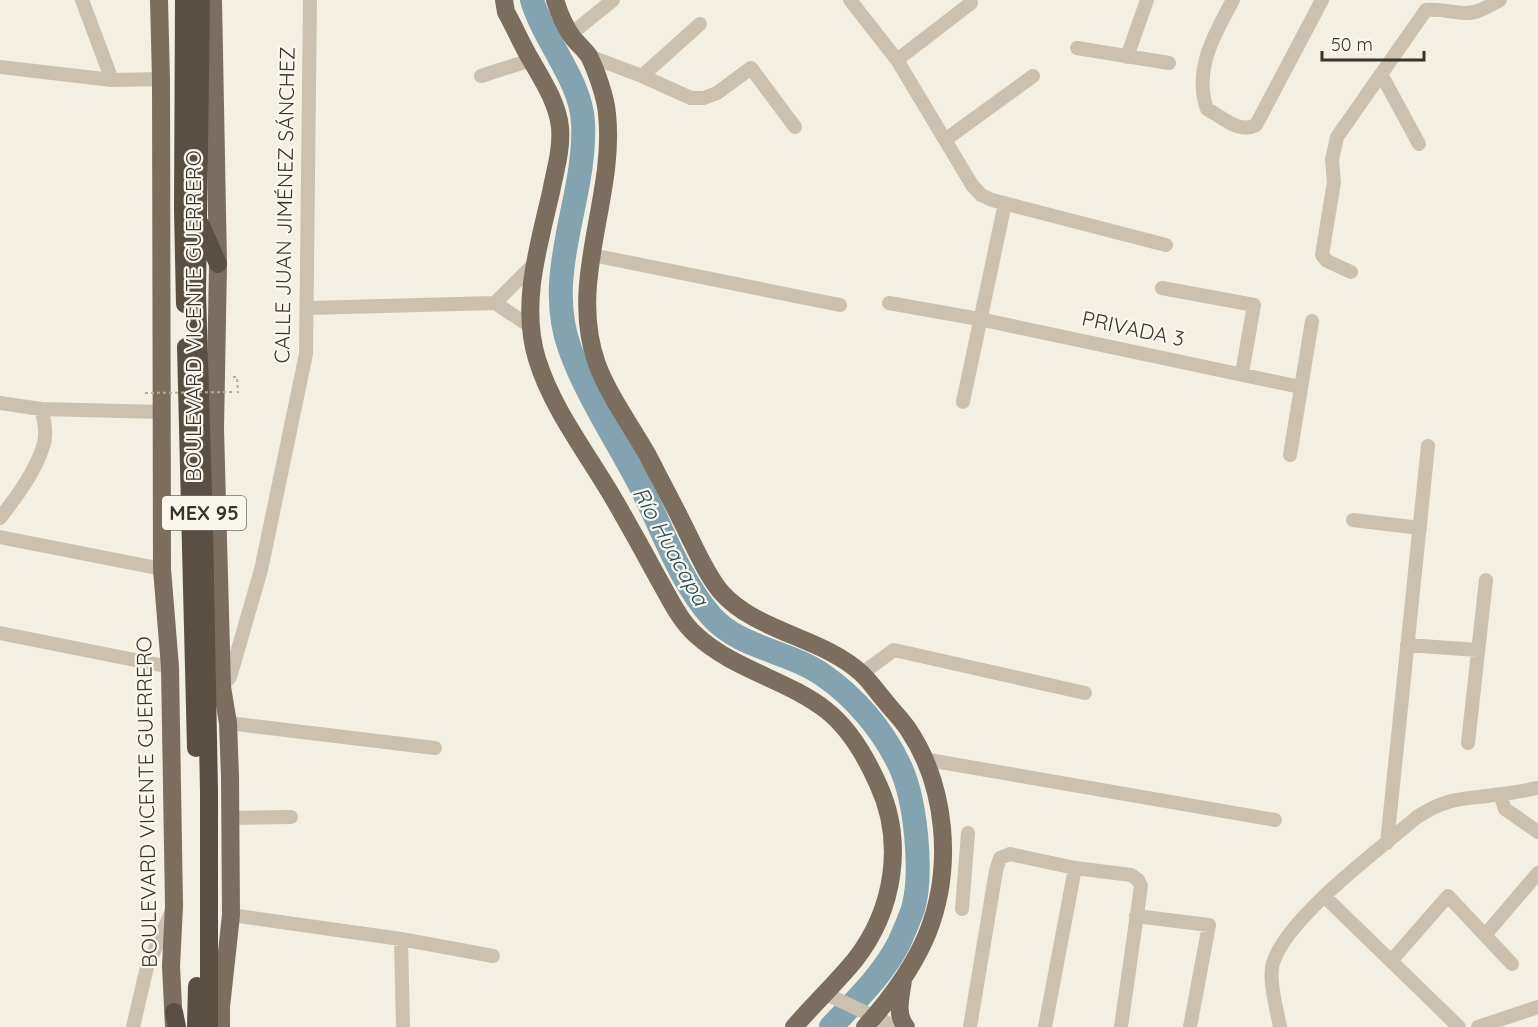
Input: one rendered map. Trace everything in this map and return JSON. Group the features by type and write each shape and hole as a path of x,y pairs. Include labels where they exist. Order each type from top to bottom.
{"highway":[{"name":"BOULEVARD VICENTE GUERRERO","path":"184,0 183,210 197,781 196,1027"},
{"name":"BOULEVARD VICENTE GUERRERO","path":"201,0 197,293 209,792 209,1027"},
{"path":"199,221 218,264"},
{"path":"209,933 221,1006"}],"main road":[{"name":"BOULEVARD VICENTE GUERRERO","path":"159,0 162,569 170,667 174,906 171,966 175,1022"},
{"name":"BOULEVARD VICENTE GUERRERO","path":"213,0 218,264 215,429 222,687 228,723 231,915 221,1006 221,1027"},
{"path":"504,0 507,12 555,104 560,127 559,153 530,293 531,327 536,358 557,407 614,500 676,610 693,633 714,651 800,692 829,712 848,733 869,764 886,801 893,840 892,877 883,909 869,939 855,960 827,994 794,1027"},
{"path":"555,0 558,12 571,34 589,56 607,110 609,137 606,166 586,308 590,340 598,367 708,572 722,593 742,609 835,655 861,674 908,729 934,787 942,818 943,865 928,930 903,979 868,1018"},
{"path":"903,979 899,1011 906,1027"}],"street":[{"path":"82,0 112,80"},
{"name":"CALLE JUAN JIMÉNEZ SÁNCHEZ","path":"222,687 230,677 261,570 306,354 310,0"},
{"path":"571,34 613,0"},
{"path":"850,0 897,60 972,185 981,195 1166,245"},
{"path":"1127,57 1147,0"},
{"path":"1233,0 1212,40 1206,57 1204,99 1207,109 1242,129 1249,129 1256,124 1322,0"},
{"path":"1351,272 1327,261 1322,255 1334,182 1332,160 1337,137 1381,74 1421,5 1466,13 1484,9 1500,0"},
{"path":"897,60 971,3"},
{"path":"642,76 700,24"},
{"path":"1077,48 1169,63"},
{"path":"589,56 691,98 704,98 717,93 751,68 795,127"},
{"path":"481,76 531,60"},
{"path":"0,67 112,80 161,79"},
{"path":"1381,74 1419,144"},
{"path":"945,140 1033,76"},
{"path":"963,402 1005,203"},
{"path":"592,255 840,305"},
{"path":"495,303 535,262"},
{"path":"1162,288 1254,305 1242,373"},
{"path":"308,308 495,303 531,327"},
{"name":"PRIVADA 3","path":"890,303 979,319 1300,387"},
{"path":"1290,455 1312,321"},
{"path":"0,403 41,409 161,412"},
{"path":"0,518 33,470 45,441 41,409"},
{"path":"1387,843 1428,446"},
{"path":"1353,520 1420,528"},
{"path":"0,537 162,569"},
{"path":"1468,743 1486,580"},
{"path":"0,633 170,667"},
{"path":"1407,645 1478,650"},
{"path":"861,674 894,650 1085,693"},
{"path":"228,723 435,748"},
{"path":"923,759 1275,820"},
{"path":"1280,1027 1273,984 1273,964 1286,940 1324,896 1434,805 1460,798 1500,795 1538,788"},
{"path":"1500,795 1505,809 1538,832"},
{"path":"230,818 291,816"},
{"path":"962,909 968,833"},
{"path":"970,1027 1000,858 1010,854 1075,868 1131,875 1138,880 1141,886 1120,1027"},
{"path":"943,865 965,866"},
{"path":"1045,1027 1075,868"},
{"path":"1485,935 1538,873"},
{"path":"1324,896 1459,1027"},
{"path":"1391,961 1448,897 1512,964"},
{"path":"133,1027 147,967 174,906"},
{"path":"231,915 401,939 493,956"},
{"path":"1136,916 1209,925 1190,1027"},
{"path":"401,939 403,1027"},
{"path":"147,967 155,962 171,966"},
{"path":"827,994 868,1018 896,1027"},
{"path":"1478,1027 1538,1007"}],"path":[{"path":"145,393 233,392 233,377 237,377 238,393"}],"waterway":[{"name":"Río Huacapa","path":"532,0 576,91 581,107 583,122 579,179 563,264 561,292 563,321 570,349 585,384 639,483 680,569 711,616 722,627 736,635 810,667 846,693 877,727 900,766 906,781 914,817 918,857 913,909 899,943 885,966 831,1027"}]}
